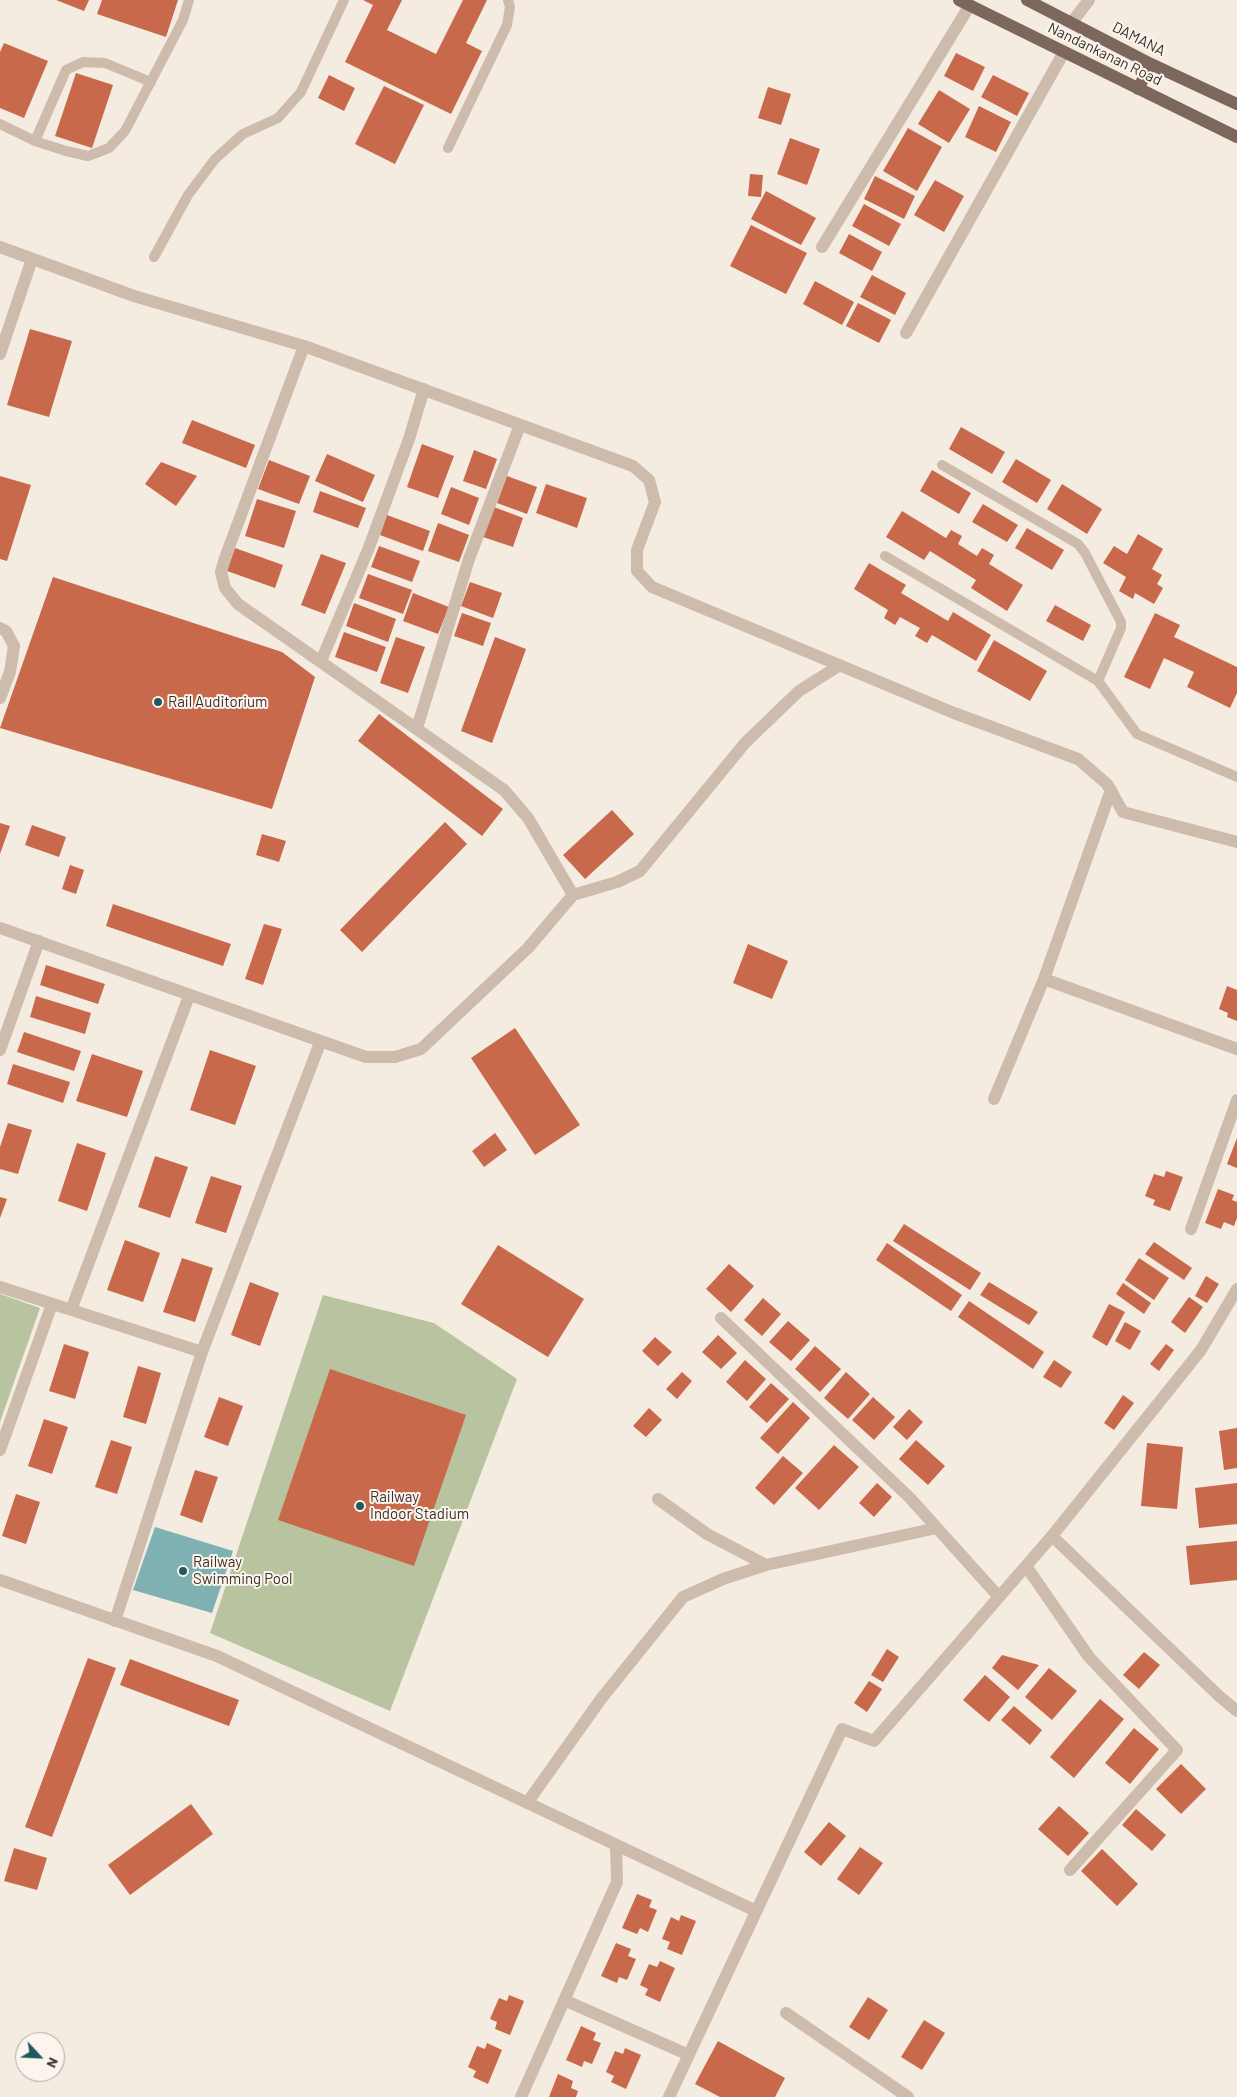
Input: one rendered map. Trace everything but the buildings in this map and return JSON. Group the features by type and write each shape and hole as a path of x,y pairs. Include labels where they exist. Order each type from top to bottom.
{"main road":[{"name":"DAMANA","path":"1027,0 1151,64 1237,104"},
{"name":"Nandankanan Road","path":"965,3 1237,137"},
{"path":"1138,89 1151,64"}],"street":[{"path":"1072,22 1089,0"},
{"path":"822,247 965,3"},
{"path":"906,333 1064,52"},
{"path":"0,247 134,296 304,346 633,466 649,480 655,502 637,550 637,571 652,587 954,713 1078,759 1107,784 1123,812 1237,842"},
{"path":"0,354 32,259"},
{"path":"304,346 225,558 221,572 225,588 238,604 504,790 528,818 573,895"},
{"path":"321,661 371,541 409,439 424,389"},
{"path":"417,728 469,559 520,425"},
{"path":"0,628 6,631 14,646 10,672 0,698"},
{"path":"0,928 366,1057 395,1057 421,1049 528,948 573,895 617,882 640,871 745,744 799,691 840,665"},
{"path":"994,1099 1044,979 1110,790"},
{"path":"0,1050 39,942"},
{"path":"1044,979 1237,1048"},
{"path":"71,1310 189,996"},
{"path":"115,1621 202,1352 320,1042"},
{"path":"1191,1229 1237,1100"},
{"path":"0,1287 202,1352"},
{"path":"669,2097 842,1729 874,1740 1052,1536 1201,1350 1237,1289"},
{"path":"0,1450 52,1304"},
{"path":"722,1318 910,1498 999,1597"},
{"path":"658,1498 707,1534 766,1565"},
{"path":"527,1803 601,1699 683,1597 723,1579 766,1565 936,1528"},
{"path":"1052,1536 1237,1711"},
{"path":"1026,1566 1089,1657 1177,1750 1070,1870"},
{"path":"0,1580 217,1656 756,1912"},
{"path":"521,2097 617,1882 616,1845"},
{"path":"564,2000 689,2055"},
{"path":"786,2013 908,2097"}],"lane":[{"path":"0,124 35,141 88,156 109,148 126,132 183,20 189,0"},
{"path":"154,257 188,195 215,159 243,134 278,118 301,92 344,0"},
{"path":"448,148 507,25 510,7 508,0"},
{"path":"35,141 66,70 83,62 105,63 151,82"},
{"path":"942,465 1078,544 1085,553 1122,622 1098,681"},
{"path":"885,556 1098,681 1137,734 1237,778"}],"green space":[{"path":"0,1294 40,1308 0,1422"},
{"name":"Railway Indoor Stadium","path":"323,1295 434,1323 517,1379 390,1711 210,1633"}],"water":[{"name":"Railway Swimming Pool","path":"155,1527 233,1551 212,1613 133,1590"}],"place":[{"name":"Rail Auditorium","path":"158,702"},
{"name":"Railway Indoor Stadium","path":"360,1506"},
{"name":"Railway Swimming Pool","path":"183,1571"}]}
